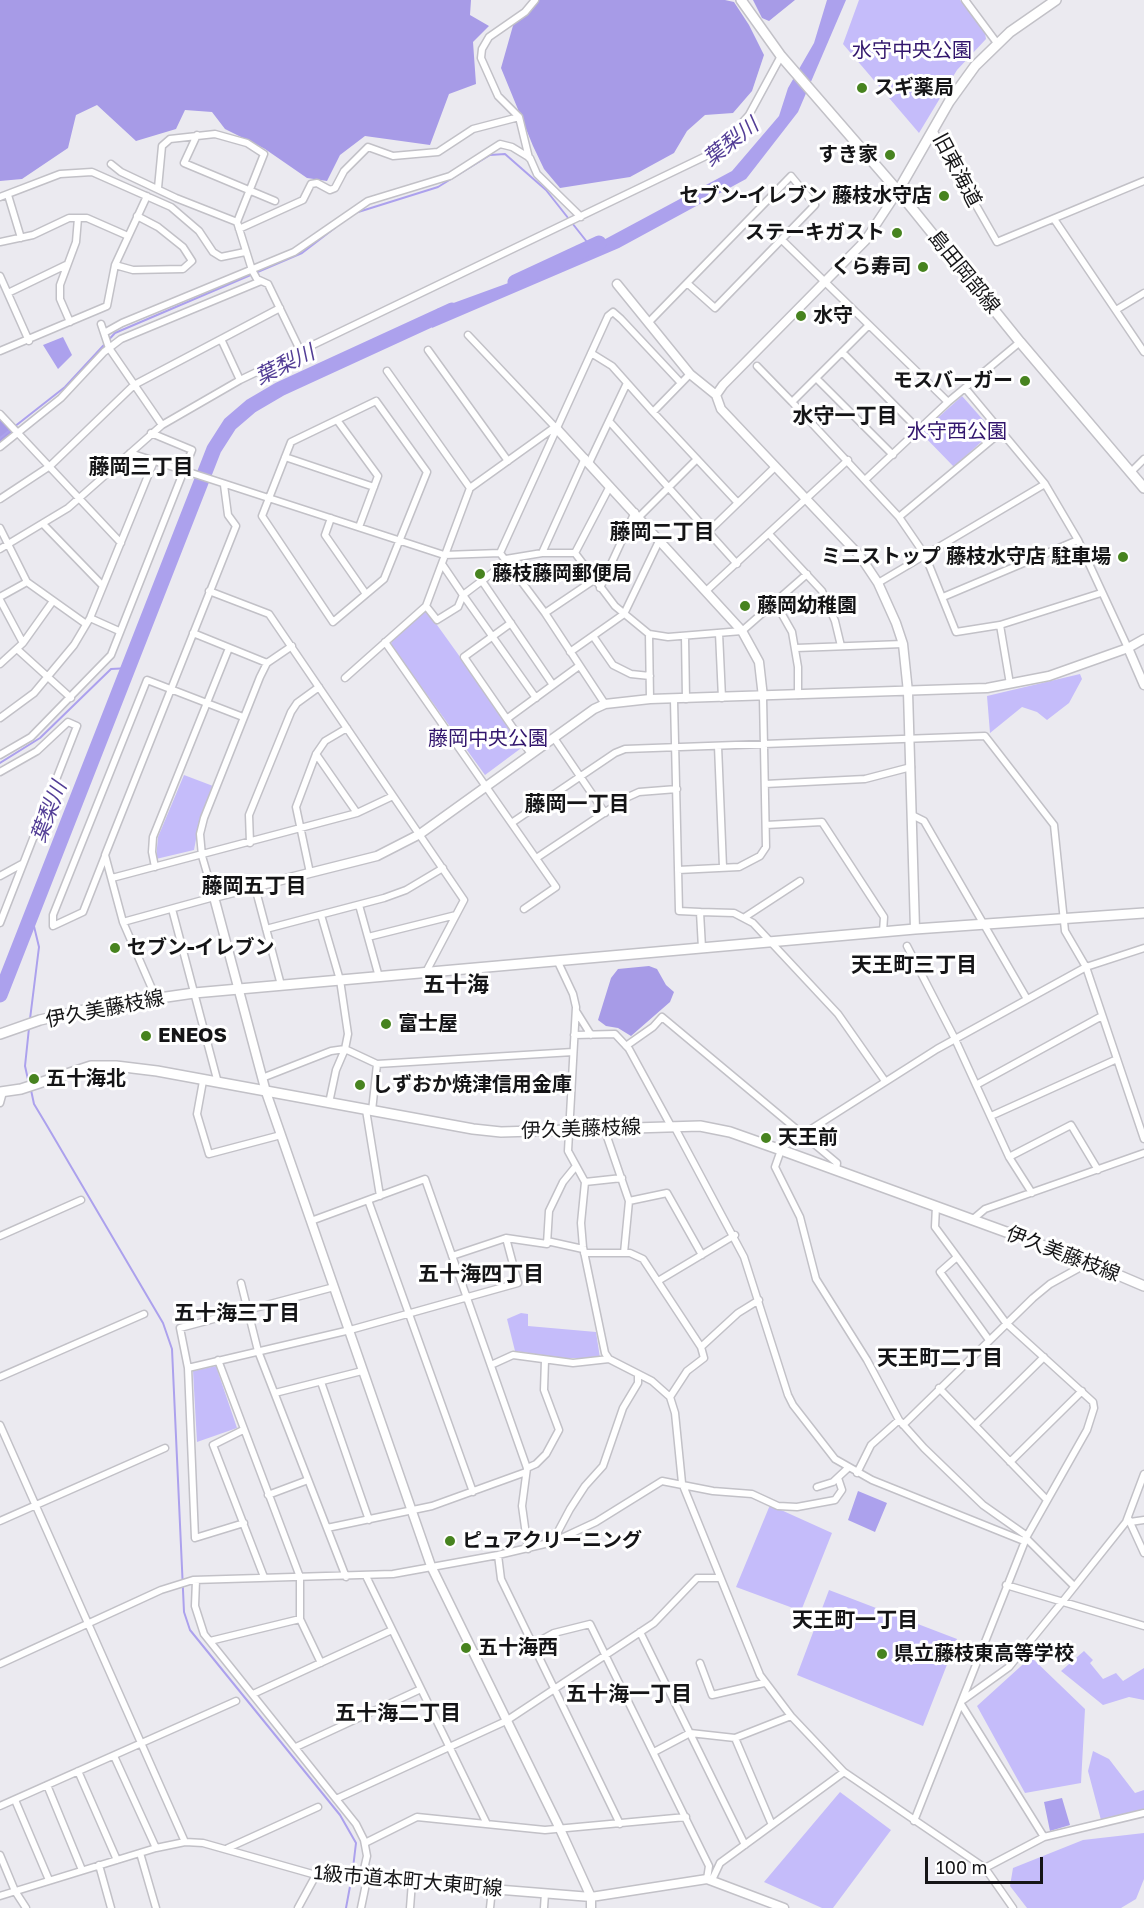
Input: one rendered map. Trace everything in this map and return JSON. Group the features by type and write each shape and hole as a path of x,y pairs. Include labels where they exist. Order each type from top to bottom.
{"main road":[{"name":"島田岡部線","path":"741,0 782,58 898,191 1020,342 1144,488"},
{"name":"旧東海道","path":"933,130 958,88 997,43 1056,0"},
{"path":"898,191 933,130"},
{"name":"伊久美藤枝線","path":"0,1034 40,1020 97,1007 194,993 915,929 1144,913"},
{"name":"伊久美藤枝線","path":"2,1092 21,1089 100,1065 157,1071 473,1130 501,1132 700,1126 730,1132 781,1150 1083,1260 1144,1286"}],"street":[{"path":"535,0 525,12 489,37 482,49 482,58 498,96 519,117 530,158 537,174 581,217"},
{"path":"965,0 997,43"},
{"path":"0,549 44,525 80,500 162,425 240,380 690,165 725,142 759,101 782,58"},
{"path":"111,164 120,172 238,225 303,200 311,184 317,183 330,190 335,188 344,171 368,147 393,156 438,152 473,129 519,117"},
{"name":"旧東海道","path":"933,130 997,242 1054,219"},
{"path":"158,188 162,146 170,139 215,134 247,143 264,154 238,225 252,270 261,281 268,284 300,350"},
{"path":"196,135 184,163 275,201"},
{"path":"104,333 122,323 294,252 368,201 450,176 500,144 512,147 530,158"},
{"path":"0,197 60,174 78,171 92,172 171,207 199,231 213,252 220,257 245,252"},
{"path":"649,322 791,176 815,205 715,308 687,283"},
{"path":"1144,181 1054,219 1144,352"},
{"path":"716,396 723,385 865,241 898,191"},
{"path":"8,195 21,238"},
{"path":"0,351 107,306 115,265 147,196"},
{"path":"115,265 133,270 183,269 192,261 183,247 158,227 137,216"},
{"path":"0,242 21,238 69,218 87,218 128,236"},
{"path":"70,322 60,299 60,285 76,242 78,218"},
{"path":"782,240 948,402"},
{"path":"8,293 66,265"},
{"path":"0,276 29,340"},
{"path":"0,447 61,398 109,348 121,339 261,281"},
{"path":"617,284 690,374 716,396 721,410 860,556 878,583 903,644 910,739 915,929"},
{"path":"1116,310 1144,293"},
{"path":"0,499 50,466 134,385 280,308"},
{"path":"500,553 608,316 613,312 681,383"},
{"path":"101,324 109,348 162,425"},
{"path":"792,402 868,326"},
{"path":"468,335 611,485 742,631 759,662 763,697 766,847 760,856 739,867 678,870"},
{"path":"221,339 240,380"},
{"path":"865,480 948,402 1020,342"},
{"path":"428,350 508,461"},
{"path":"842,352 918,429"},
{"path":"591,353 612,366 738,503"},
{"path":"757,366 848,460 898,517 925,555 944,597 956,632 1000,625 1101,594"},
{"path":"387,371 470,488"},
{"path":"653,412 690,374"},
{"path":"816,378 893,455"},
{"path":"542,553 627,382"},
{"path":"965,388 1045,484 1078,540 1144,685"},
{"path":"376,401 427,472 384,579 333,622 262,516 291,442 337,420 376,401"},
{"path":"0,414 121,543"},
{"path":"337,420 378,476 359,527"},
{"path":"609,421 737,564"},
{"path":"345,678 426,606 470,488 556,428"},
{"path":"898,517 1001,432"},
{"path":"0,755 31,737 105,663 192,450 151,433"},
{"path":"130,453 444,555 500,553 545,613 605,704"},
{"path":"285,457 374,487"},
{"path":"600,588 637,514 698,459"},
{"path":"1131,472 1144,459"},
{"path":"706,591 848,460"},
{"path":"0,718 16,709 48,679 74,645 88,621 154,461"},
{"path":"709,531 775,467"},
{"path":"878,583 1045,484"},
{"path":"224,485 228,515 236,526 209,591 193,633 171,689 105,855 83,912 53,926 53,915 147,680 171,689 206,704 243,717"},
{"path":"575,553 611,485"},
{"path":"332,518 325,535 366,594"},
{"path":"44,525 103,586"},
{"path":"0,528 27,582 53,602 88,621 119,631"},
{"path":"770,534 822,591 830,607 841,646"},
{"path":"570,652 624,614 660,539"},
{"path":"944,597 1078,540"},
{"path":"426,606 437,620 458,608 463,595 507,560 542,553 575,553"},
{"path":"575,553 600,588 624,614 649,634 685,636 742,631 807,574"},
{"path":"442,564 536,698"},
{"path":"545,613 594,580"},
{"path":"482,581 553,685"},
{"path":"23,643 0,599 27,582"},
{"path":"209,591 269,614 464,900 426,972"},
{"path":"0,664 23,643 53,602"},
{"path":"775,602 786,619 795,648 798,695"},
{"path":"511,623 464,657 531,754"},
{"path":"1000,625 1010,684"},
{"path":"193,633 267,663"},
{"path":"719,633 722,698"},
{"path":"649,634 650,699"},
{"path":"593,636 613,664 631,674 650,676"},
{"path":"685,636 686,699"},
{"path":"123,922 377,856 420,834 605,704 650,699 908,692 1010,684 1048,676 1128,648 1144,639"},
{"path":"385,642 513,822 556,887 524,909"},
{"path":"795,648 903,644"},
{"path":"292,646 267,663 243,717 204,818 200,834 202,856 266,1092 431,1566 560,1829 591,1897 591,1908"},
{"path":"155,867 152,852 153,837 229,648"},
{"path":"17,649 71,698"},
{"path":"508,718 579,666"},
{"path":"250,843 249,815 291,712 297,703 319,687"},
{"path":"674,700 679,911 734,913 745,918 772,942 838,1014 885,1082"},
{"path":"0,772 37,751 59,733 68,722 77,726 0,923"},
{"path":"310,873 296,807 316,754 325,741 347,728"},
{"path":"513,822 615,753 625,749 985,736 1054,825 1065,931 1086,968 1144,1139"},
{"path":"554,738 605,813"},
{"path":"718,746 723,867"},
{"path":"316,754 357,813"},
{"path":"765,784 865,779 911,767"},
{"path":"538,858 639,792 677,789"},
{"path":"112,878 202,856 357,813 393,796"},
{"path":"912,815 924,821 1027,999"},
{"path":"766,825 822,822 884,917 884,932"},
{"path":"105,855 123,922 156,998"},
{"path":"0,876 22,864"},
{"path":"266,929 359,905 406,890 443,868"},
{"path":"745,918 800,881"},
{"path":"255,887 281,985"},
{"path":"359,905 379,977"},
{"path":"172,909 218,1083"},
{"path":"700,912 702,948"},
{"path":"321,915 340,980 347,1021 345,1049 336,1070 329,1103"},
{"path":"368,937 456,915"},
{"path":"907,946 955,1039 1009,1157 1032,1193"},
{"path":"1074,1586 1026,1538 983,1504 901,1422 867,1360 816,1279 800,1217 775,1167 781,1150 955,1039 1086,968 1144,948"},
{"path":"557,960 573,994 576,1011 568,1151 585,1182 581,1223 583,1251 609,1359"},
{"path":"576,1011 591,1035"},
{"path":"976,1085 1102,1016"},
{"path":"626,1046 653,1027 662,1017 837,1163 836,1170"},
{"path":"574,1035 615,1034 626,1046 735,1235 793,1405 835,1459 857,1473 1026,1538"},
{"path":"262,1078 331,1051 345,1049 377,1064 573,1052"},
{"path":"991,1116 1117,1059"},
{"path":"377,1064 369,1111 380,1196"},
{"path":"203,1081 197,1114 209,1154 280,1135"},
{"path":"0,1103 2,1092"},
{"path":"1009,1157 1071,1125 1098,1170"},
{"path":"604,1128 629,1201 624,1253"},
{"path":"972,1220 985,1209 1144,1153"},
{"path":"547,1242 549,1212 563,1182 576,1166"},
{"path":"585,1182 622,1178"},
{"path":"311,1221 424,1179 526,1470 522,1506 528,1549"},
{"path":"629,1201 667,1194 702,1255"},
{"path":"0,1236 81,1200"},
{"path":"368,1200 473,1492"},
{"path":"914,1821 1026,1538 1092,1418 1093,1402 1006,1323 935,1227 936,1206"},
{"path":"658,1281 735,1235"},
{"path":"452,1256 506,1238 547,1244 547,1242 583,1251 624,1253 643,1259 688,1331 702,1347 704,1358 687,1371 670,1397"},
{"path":"188,1368 350,1330 518,1283 506,1238"},
{"path":"957,1257 940,1272 989,1340"},
{"path":"857,1473 871,1445 939,1388 1050,1284 1079,1268 1083,1260"},
{"path":"241,1282 258,1351 346,1577"},
{"path":"244,1523 195,1538 188,1368 180,1328 334,1287"},
{"path":"702,1347 738,1313 759,1300"},
{"path":"0,1377 144,1314"},
{"path":"491,1365 513,1355 573,1363 609,1359 663,1388 670,1397 675,1413 682,1483 764,1683 791,1716 844,1772 984,1868 1012,1908"},
{"path":"975,1425 1044,1357"},
{"path":"218,1360 300,1577 300,1619 321,1663"},
{"path":"327,1528 411,1511 473,1492 536,1464 546,1454 559,1430 544,1390 545,1360"},
{"path":"275,1393 362,1371"},
{"path":"553,1542 585,1486 603,1466 623,1408 638,1383 638,1375"},
{"path":"321,1382 369,1520"},
{"path":"939,1388 1047,1500"},
{"path":"1010,1462 1082,1391"},
{"path":"0,1425 185,1842"},
{"path":"243,1430 213,1445 264,1577"},
{"path":"0,1521 165,1448"},
{"path":"817,1487 838,1478 848,1468"},
{"path":"962,1702 1009,1667 1129,1520 1144,1474"},
{"path":"0,1664 173,1586 194,1580 393,1574 528,1549 553,1542 596,1522 662,1481 682,1483 713,1491 752,1494 778,1506 797,1507 835,1500 843,1490 838,1478"},
{"path":"268,1495 308,1480"},
{"path":"1129,1520 1144,1520"},
{"path":"1129,1520 1144,1553"},
{"path":"498,1555 501,1579 556,1688 620,1824"},
{"path":"366,1576 487,1824"},
{"path":"336,1798 506,1721 663,1615 697,1578 720,1578"},
{"path":"194,1580 198,1621 210,1641 356,1824 365,1843 367,1856 361,1908"},
{"path":"1006,1585 1144,1626"},
{"path":"210,1641 300,1619"},
{"path":"534,1644 554,1633 590,1624 709,1866 710,1880"},
{"path":"253,1694 392,1630"},
{"path":"640,1632 745,1845"},
{"path":"700,1663 712,1695 764,1683"},
{"path":"296,1747 420,1689"},
{"path":"0,1806 236,1701"},
{"path":"962,1702 1044,1837"},
{"path":"654,1752 690,1733 735,1738 791,1716"},
{"path":"735,1738 772,1825"},
{"path":"114,1756 156,1848"},
{"path":"78,1772 117,1860"},
{"path":"710,1880 720,1863 844,1772"},
{"path":"47,1785 82,1870"},
{"path":"15,1800 49,1880"},
{"path":"228,1848 318,1807"},
{"path":"984,1868 1044,1837 1144,1813"},
{"path":"365,1843 417,1817 560,1829 686,1817"},
{"name":"1級市道本町大東町線","path":"0,1896 156,1848 185,1842 228,1848 316,1875 591,1897 710,1880"},
{"path":"140,1853 156,1908"},
{"path":"0,1855 15,1891 26,1908"},
{"path":"99,1865 111,1908"},
{"path":"298,1908 316,1875"},
{"path":"710,1880 784,1908"},
{"path":"410,1908 412,1882"},
{"path":"490,1908 492,1889"},
{"path":"544,1908 545,1893"}],"green space":[{"name":"水守中央公園","path":"859,0 960,0 985,33 986,39 957,70 919,133 843,44"},
{"name":"水守西公園","path":"962,396 993,431 954,467 921,433"},
{"name":"藤岡中央公園","path":"423,611 427,611 524,746 485,775 391,645 392,639"},
{"path":"1080,674 1082,679 1069,703 1047,720 1037,712 1022,707 990,733 987,696"},
{"path":"184,775 213,786 200,818 194,850 156,859 158,837"},
{"path":"521,1313 528,1314 528,1326 596,1332 600,1358 563,1358 515,1351 507,1319"},
{"path":"216,1366 237,1428 197,1442 193,1371"},
{"path":"770,1505 832,1533 801,1611 736,1587"},
{"path":"829,1590 957,1639 923,1726 797,1675"},
{"path":"1084,1651 1093,1660 1090,1663 1103,1679 1116,1673 1123,1681 1144,1668 1144,1700 1129,1697 1103,1705 1061,1671"},
{"path":"1031,1657 1085,1709 1081,1783 1025,1793 977,1706"},
{"path":"1093,1751 1109,1759 1135,1793 1144,1790 1144,1809 1101,1820 1088,1771"},
{"path":"840,1792 891,1830 833,1908 822,1908 764,1882"},
{"path":"1144,1833 1144,1879 1136,1899 1121,1908 1027,1908 1010,1886 1013,1868 1083,1840"}],"shaded area":[{"path":"0,0 471,0 470,15 489,26 473,42 476,84 449,94 430,145 365,136 340,155 327,181 307,178 265,149 225,129 212,112 185,110 176,129 136,141 97,105 76,115 68,148 22,179 0,181"},
{"path":"537,0 725,0 734,2 764,55 752,91 733,113 705,115 687,131 674,153 630,177 560,188 544,169 501,68 516,15"},
{"path":"753,0 795,0 769,21 762,18"},
{"path":"827,0 846,0 798,112 746,179 619,248 432,328 437,309 533,274 583,251 732,171 779,116 788,88 814,43"},
{"path":"63,337 72,355 58,369 43,345"},
{"path":"0,419 13,433 0,444"},
{"path":"649,966 657,969 666,985 674,992 670,1002 631,1036 618,1028 606,1026 598,1020 611,978 618,969"},
{"path":"858,1491 887,1503 875,1532 848,1520"},
{"path":"1062,1798 1070,1825 1050,1831 1044,1802"}],"waterway":[{"path":"355,213 438,187 490,155 505,154 546,190 591,247"},
{"path":"0,438 65,387 115,333 302,253 336,227"},
{"name":"葉梨川","path":"515,282 599,243"},
{"name":"葉梨川","path":"0,995 214,449 230,424 251,406 280,389 452,310"},
{"path":"0,763 40,738 111,669 130,668"},
{"path":"30,1019 39,947 32,918"},
{"path":"29,1028 25,1066 29,1084"},
{"path":"31,1090 34,1104 163,1323 172,1349 184,1612 190,1630 340,1815 356,1843 352,1876"},
{"path":"346,1908 351,1881"}],"place":[{"name":"スギ薬局","path":"862,88"},
{"name":"すき家","path":"890,155"},
{"name":"セブン-イレブン 藤枝水守店","path":"944,196"},
{"name":"ステーキガスト","path":"897,233"},
{"name":"くら寿司","path":"923,267"},
{"name":"水守","path":"801,316"},
{"name":"モスバーガー","path":"1025,381"},
{"name":"ミニストップ 藤枝水守店 駐車場","path":"1123,557"},
{"name":"藤枝藤岡郵便局","path":"480,574"},
{"name":"藤岡幼稚園","path":"745,606"},
{"name":"セブン-イレブン","path":"115,948"},
{"name":"富士屋","path":"386,1024"},
{"name":"ENEOS","path":"146,1036"},
{"name":"五十海北","path":"34,1079"},
{"name":"しずおか焼津信用金庫","path":"360,1085"},
{"name":"天王前","path":"766,1138"},
{"name":"ピュアクリーニング","path":"450,1541"},
{"name":"五十海西","path":"466,1648"},
{"name":"県立藤枝東高等学校","path":"882,1654"}],"district":[{"name":"水守一丁目","path":"845,416"},
{"name":"藤岡三丁目","path":"141,467"},
{"name":"藤岡二丁目","path":"662,532"},
{"name":"藤岡一丁目","path":"577,804"},
{"name":"藤岡五丁目","path":"254,886"},
{"name":"天王町三丁目","path":"914,965"},
{"name":"五十海","path":"456,985"},
{"name":"五十海四丁目","path":"481,1274"},
{"name":"五十海三丁目","path":"237,1313"},
{"name":"天王町二丁目","path":"940,1358"},
{"name":"天王町一丁目","path":"855,1620"},
{"name":"五十海一丁目","path":"629,1694"},
{"name":"五十海二丁目","path":"398,1713"}]}
